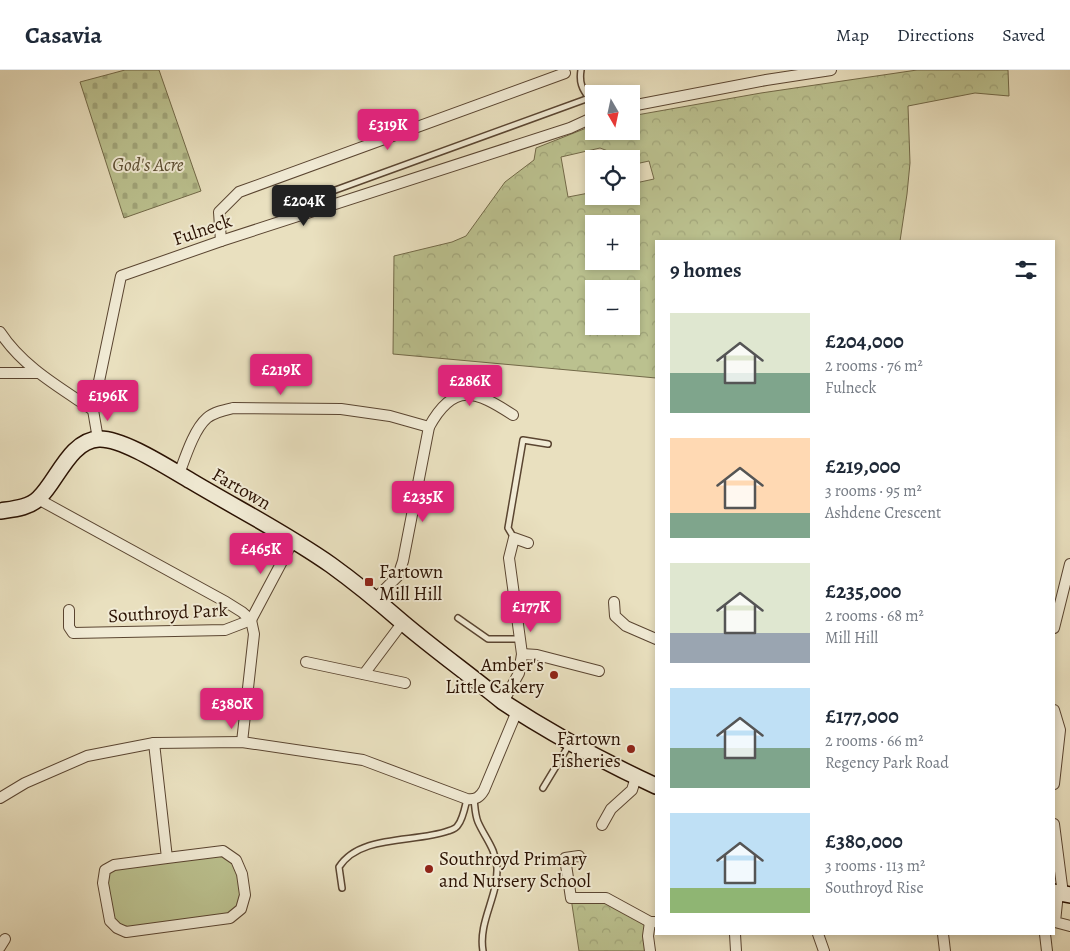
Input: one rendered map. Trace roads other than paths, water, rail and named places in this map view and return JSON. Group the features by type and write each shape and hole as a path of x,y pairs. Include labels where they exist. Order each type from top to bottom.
{"street":[{"path":"640,104 766,80 831,70"},
{"path":"221,241 220,212 239,192 565,73"},
{"name":"Fulneck","path":"98,439 93,410 122,276 221,241 570,128 585,121"},
{"path":"0,332 12,348 38,373 93,410"},
{"path":"0,373 38,373"},
{"path":"376,598 398,576 403,561 429,427 437,413 454,397 473,394 488,400 499,412 513,416"},
{"path":"179,474 196,433 207,418 218,412 233,408 341,408 390,416 429,427"},
{"path":"0,511 22,508 38,499 68,458 82,444 98,439"},
{"name":"Fartown","path":"98,439 111,440 126,445 293,541 376,598 503,702 571,743 655,786"},
{"name":"Southroyd Park","path":"38,499 226,602 251,620 225,630 73,633 69,627 69,610"},
{"path":"503,702 519,673 522,654 509,558 514,538 528,543"},
{"path":"242,742 254,634 251,620 293,541"},
{"path":"1055,624 1070,564"},
{"path":"614,602 615,616 626,626 655,639"},
{"path":"364,674 403,622"},
{"path":"522,654 537,655 600,671"},
{"path":"306,662 405,683"},
{"path":"0,798 25,783 87,756 154,743 242,742 363,760 471,799 481,795 484,790 517,711"},
{"path":"1055,713 1060,730 1055,775"},
{"path":"154,743 167,858"},
{"path":"602,826 611,810 632,790 636,777"},
{"path":"1055,834 1061,893 1055,922 1070,926"},
{"path":"223,851 236,860 242,874 245,896 241,910 230,918 126,932 117,928 110,920 103,883 105,870 114,865 167,858 223,851"},
{"path":"579,856 565,858 572,903 606,898 653,922 648,936 650,951"},
{"path":"735,935 736,951"},
{"path":"818,935 824,951"},
{"path":"943,935 945,951"},
{"path":"1045,935 1047,951"}],"lane":[{"path":"581,70 579,80 585,93"},
{"path":"330,192 585,100"},
{"path":"514,538 508,528 523,440 548,444"},
{"path":"458,618 488,639 519,639"},
{"path":"542,788 571,743"},
{"path":"342,888 339,867 350,854 373,845 442,833 454,829 458,825 471,799"},
{"path":"471,799 478,822 490,841 497,866 497,880 482,932 483,951"}],"place":[{"name":"Fartown Mill Hill","path":"369,582"},
{"name":"Amber's Little Cakery","path":"554,675"},
{"name":"Fartown Fisheries","path":"631,749"},
{"name":"Southroyd Primary and Nursery School","path":"429,869"}],"park label":[{"name":"God's Acre","path":"148,164"}]}
